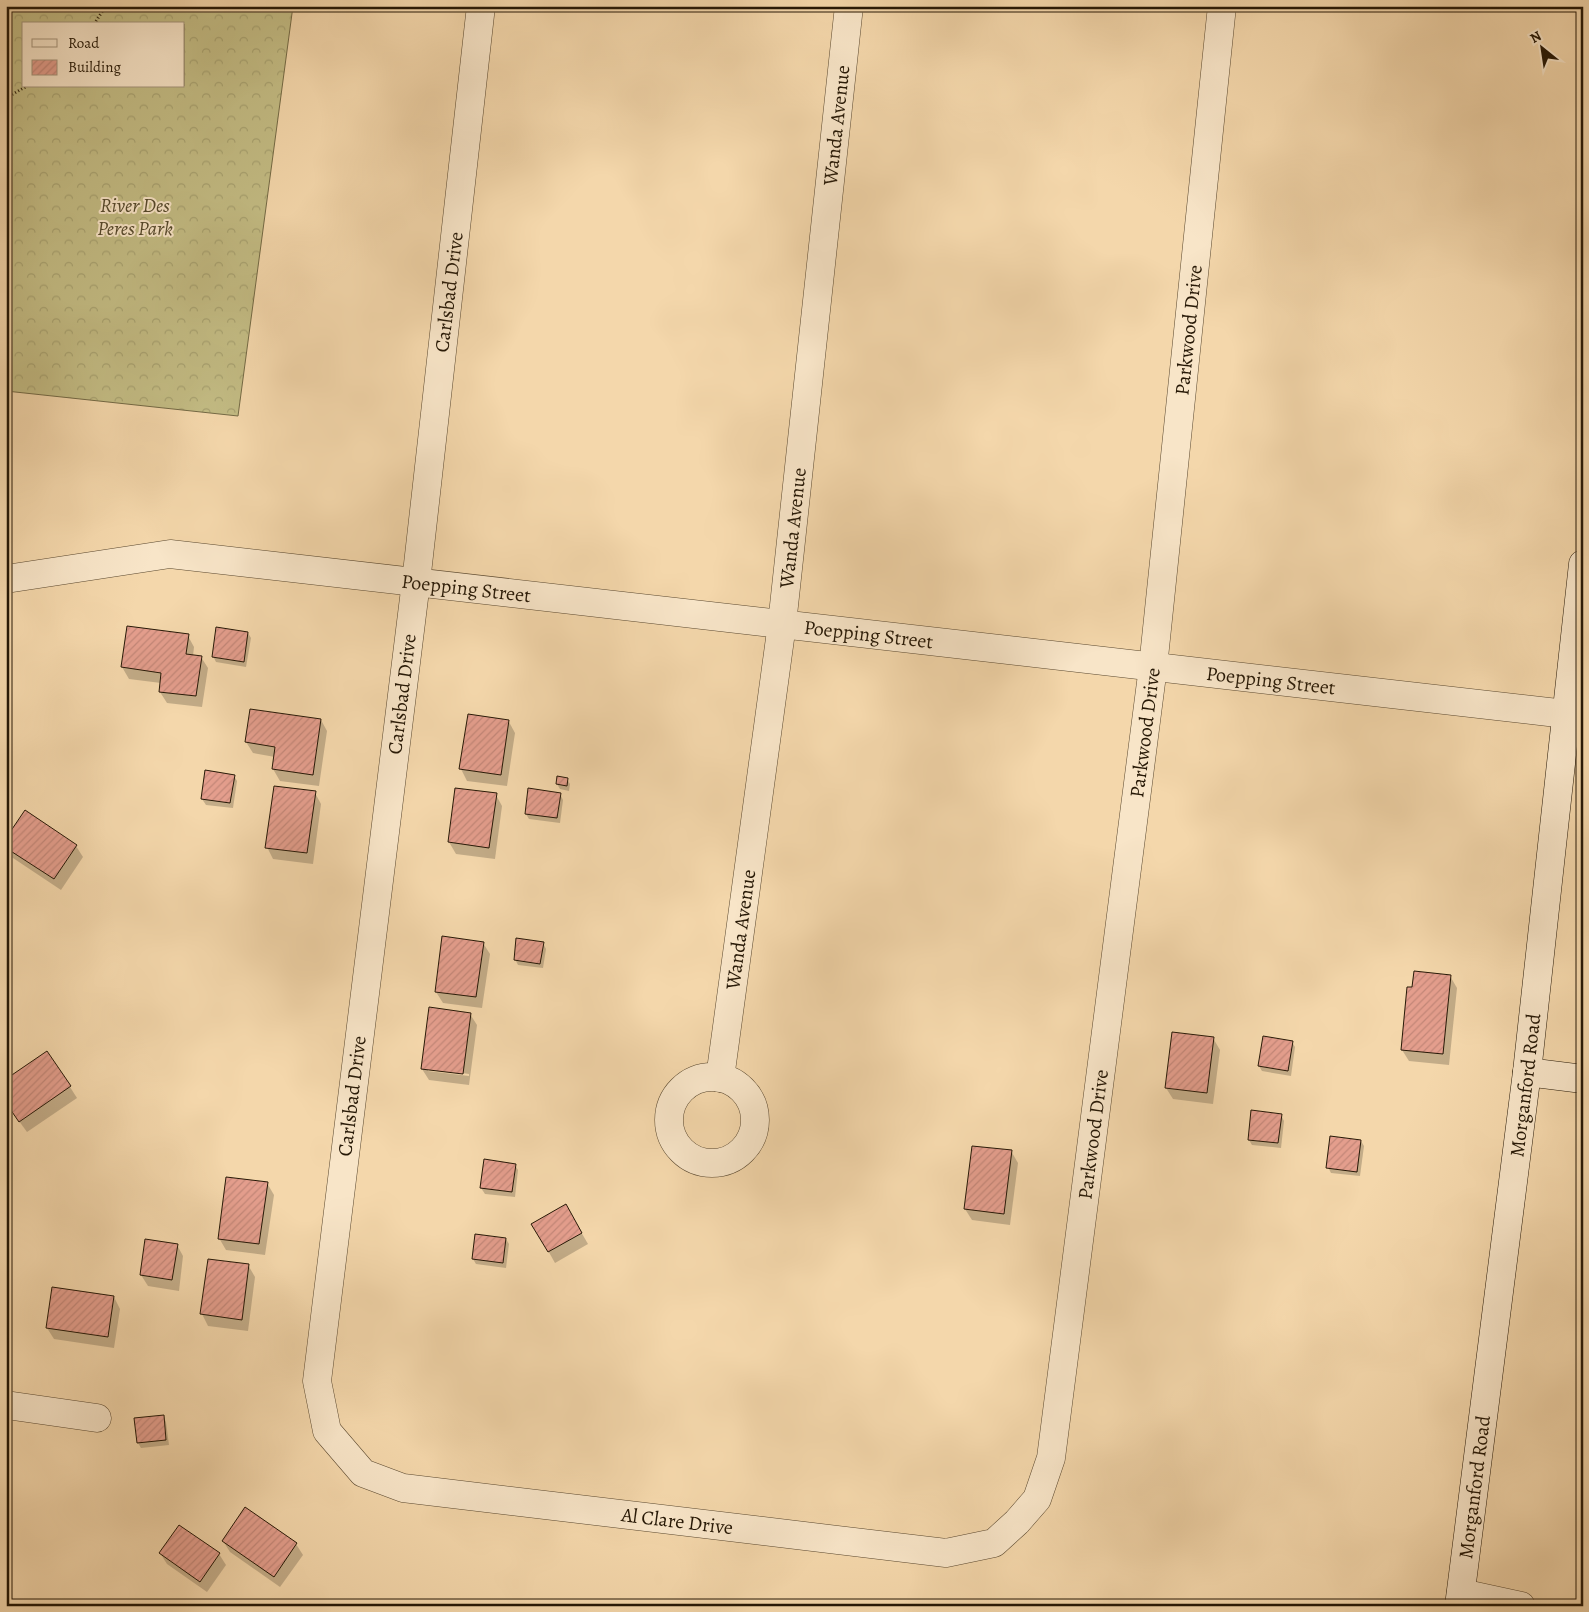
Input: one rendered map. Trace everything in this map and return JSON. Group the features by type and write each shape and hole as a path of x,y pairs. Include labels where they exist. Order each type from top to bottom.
{"street":[{"name":"Carlsbad Drive","path":"317,1381 416,582 481,6"},
{"name":"Wanda Avenue","path":"720,1078 782,624 849,6"},
{"name":"Parkwood Drive","path":"1051,1458 1153,667 1222,6"},
{"name":"Poepping Street","path":"6,579 170,554 1566,714"},
{"name":"Morganford Road","path":"1460,1600 1526,1072 1583,564"},
{"path":"1526,1072 1583,1079"},
{"name":"Al Clare Drive","path":"317,1381 327,1431 363,1473 403,1488 946,1553 994,1543 1018,1522 1037,1500 1051,1458"},
{"path":"6,1406 97,1418"},
{"path":"1460,1600 1520,1606"}],"path":[{"path":"95,22 106,6"},
{"path":"6,98 24,88"}],"green space":[{"name":"River Des Peres Park","path":"6,6 293,6 238,416 6,391"}],"building":[{"path":"127,626 189,634 186,654 202,656 196,696 159,692 161,673 121,667"},
{"path":"216,627 248,632 244,662 212,657"},
{"path":"250,709 321,719 313,775 272,769 275,747 245,742"},
{"path":"468,714 509,720 501,775 459,769"},
{"path":"205,770 235,775 230,803 201,799"},
{"path":"557,776 568,778 567,786 556,784"},
{"path":"274,786 316,791 307,853 265,848"},
{"path":"455,788 497,793 489,848 448,842"},
{"path":"528,788 561,793 557,818 525,814"},
{"path":"25,810 77,845 54,879 6,848 6,838"},
{"path":"442,936 484,942 476,997 435,992"},
{"path":"516,938 544,942 540,964 514,960"},
{"path":"1414,971 1451,975 1443,1054 1401,1050 1407,987 1412,987"},
{"path":"429,1007 471,1013 463,1074 421,1069"},
{"path":"1172,1032 1214,1037 1207,1093 1165,1088"},
{"path":"1263,1036 1293,1041 1288,1071 1258,1066"},
{"path":"47,1051 71,1086 19,1122 6,1103 6,1079"},
{"path":"1251,1110 1282,1114 1278,1143 1248,1140"},
{"path":"1330,1136 1361,1140 1357,1172 1326,1168"},
{"path":"972,1146 1012,1150 1004,1214 964,1209"},
{"path":"484,1159 516,1164 512,1192 480,1188"},
{"path":"226,1177 268,1182 259,1244 218,1239"},
{"path":"566,1204 582,1233 548,1252 531,1224"},
{"path":"475,1234 506,1238 503,1263 472,1259"},
{"path":"145,1239 178,1244 172,1280 140,1275"},
{"path":"208,1259 249,1264 242,1320 200,1314"},
{"path":"52,1287 114,1296 108,1337 46,1328"},
{"path":"164,1415 166,1440 137,1443 134,1418"},
{"path":"245,1507 297,1543 274,1577 222,1541"},
{"path":"179,1525 220,1553 200,1582 159,1553"}]}
